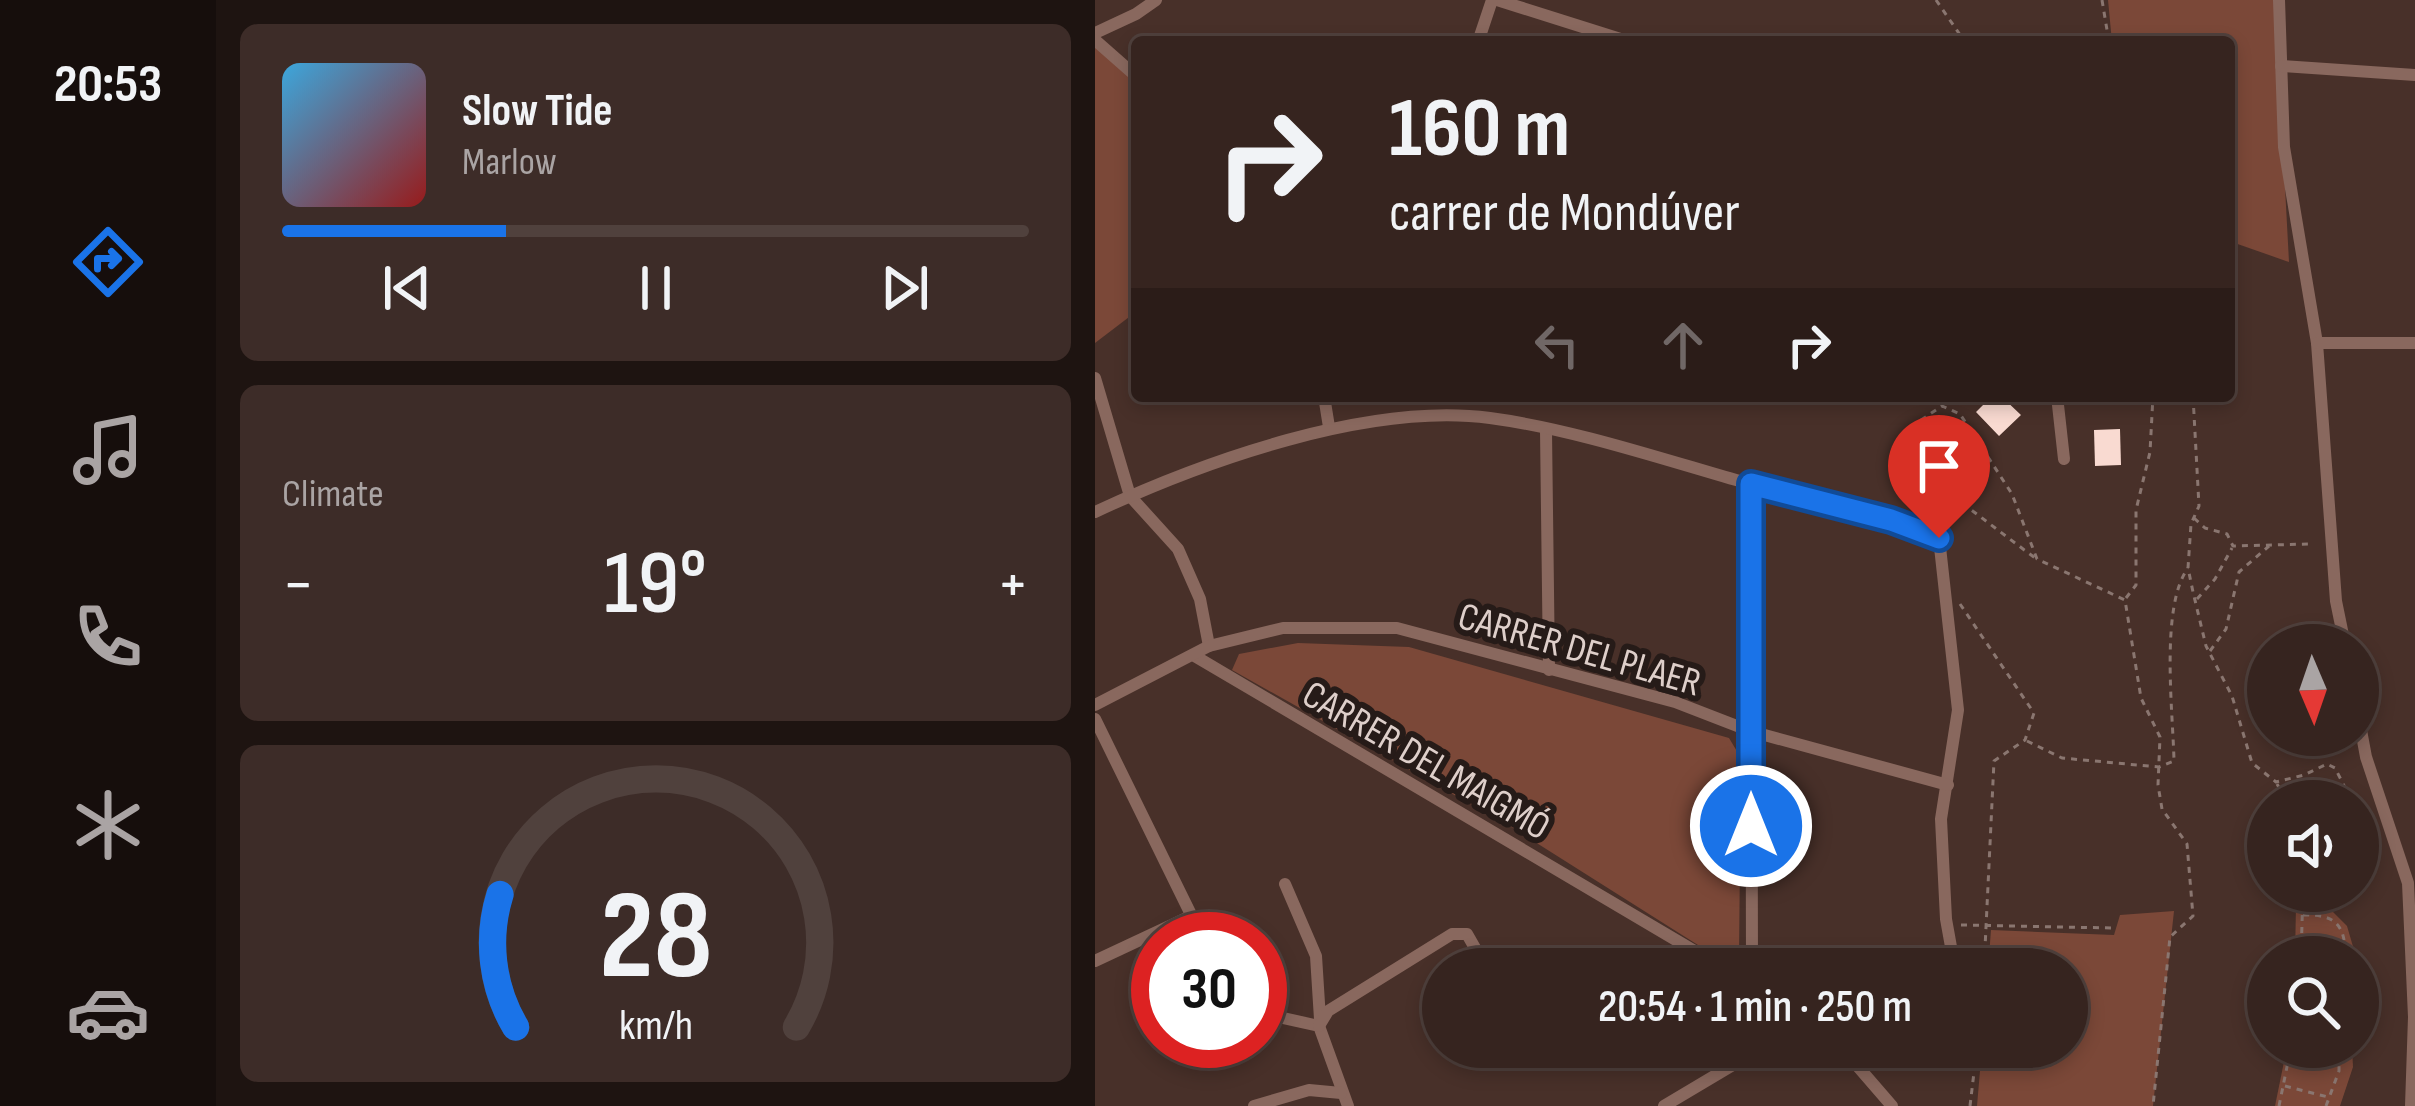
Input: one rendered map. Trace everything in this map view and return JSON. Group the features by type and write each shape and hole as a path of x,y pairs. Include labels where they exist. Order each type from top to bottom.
{"street":[{"path":"1131,71 1095,37 1156,0"},
{"path":"1480,36 1495,0 1611,36"},
{"path":"2279,0 2284,147 2317,343 2341,624"},
{"path":"2281,66 2415,75"},
{"path":"2317,343 2415,343"},
{"path":"1095,378 1130,496 1178,549 1200,599 1209,646"},
{"path":"1325,402 1329,427"},
{"path":"2058,402 2064,459"},
{"path":"1095,512 1329,427 1403,418 1488,418 1891,520 1939,538 1958,710 1941,819 1951,948"},
{"path":"1546,430 1549,670"},
{"path":"1751,484 1752,948"},
{"name":"CARRER DEL PLAER","path":"1193,656 1209,646 1283,628 1397,628 1675,702 1750,731 1948,785"},
{"path":"1095,705 1193,656"},
{"name":"CARRER DEL MAIGMÓ","path":"1193,656 1689,948"},
{"path":"1095,719 1189,912"},
{"path":"2366,756 2407,883 2414,1017 2411,1106"},
{"path":"1285,884 1316,956 1322,1006 1319,1026 1345,1100"},
{"path":"1429,948 1452,934 1467,934 1475,948"},
{"path":"1095,961 1131,944"},
{"path":"1319,1026 1328,1011 1422,953"},
{"path":"1287,1019 1319,1026"},
{"path":"1664,1106 1728,1068"},
{"path":"1859,1068 1892,1106"},
{"path":"1254,1106 1309,1090 1345,1100"}],"path":[{"path":"1936,0 1962,36"},
{"path":"2101,0 2108,36"},
{"path":"2153,402 2150,452 2136,510 2136,585 2125,599 2141,698 2160,737 2162,809 2187,844 2193,916 2170,937 2153,1106"},
{"path":"2193,402 2200,506 2194,518 2189,568 2209,652 2232,696 2252,763 2273,780"},
{"path":"1939,538 1914,446 1921,420 1942,406 1960,414 2011,494 2037,559"},
{"path":"1931,500 1963,497 1970,508 2037,559 2125,599"},
{"path":"2194,518 2205,528 2227,534 2233,547"},
{"path":"2233,547 2310,544"},
{"path":"2209,652 2227,629 2239,572 2269,546"},
{"path":"2196,600 2233,547"},
{"path":"2025,740 2062,758 2159,767 2174,761 2173,613 2183,573 2189,568"},
{"path":"1946,585 2034,713 2025,740 1993,761 1985,948"},
{"path":"2285,780 2327,764 2341,780"},
{"path":"2302,936 2303,915 2323,914 2345,936"},
{"path":"1947,925 2112,928"},
{"path":"1970,1106 1975,1068"},
{"path":"2279,1106 2287,1068"},
{"path":"2326,1106 2339,1068"},
{"path":"2283,1086 2330,1097"}],"shaded area":[{"path":"2108,0 2275,0 2289,262 2235,243 2235,36 2111,36"},
{"path":"1095,40 1131,72 1131,316 1095,343"},
{"path":"1298,643 1409,647 1729,738 1741,758 1739,948 1703,948 1513,828 1232,670 1239,654"},
{"path":"2174,911 2153,1106 1977,1106 1980,1068 2088,1068 2088,948 1990,948 1991,930 2114,935 2120,915"},
{"path":"2296,912 2333,912 2350,936 2295,936"},
{"path":"2283,1068 2353,1068 2340,1106 2275,1106"}],"building":[{"path":"1986,402 2007,402 2021,415 1999,436 1976,412"},
{"path":"2120,429 2121,465 2095,466 2094,430"}],"route":[{"path":"1751,826 1751,484 1891,520 1939,538"}]}
